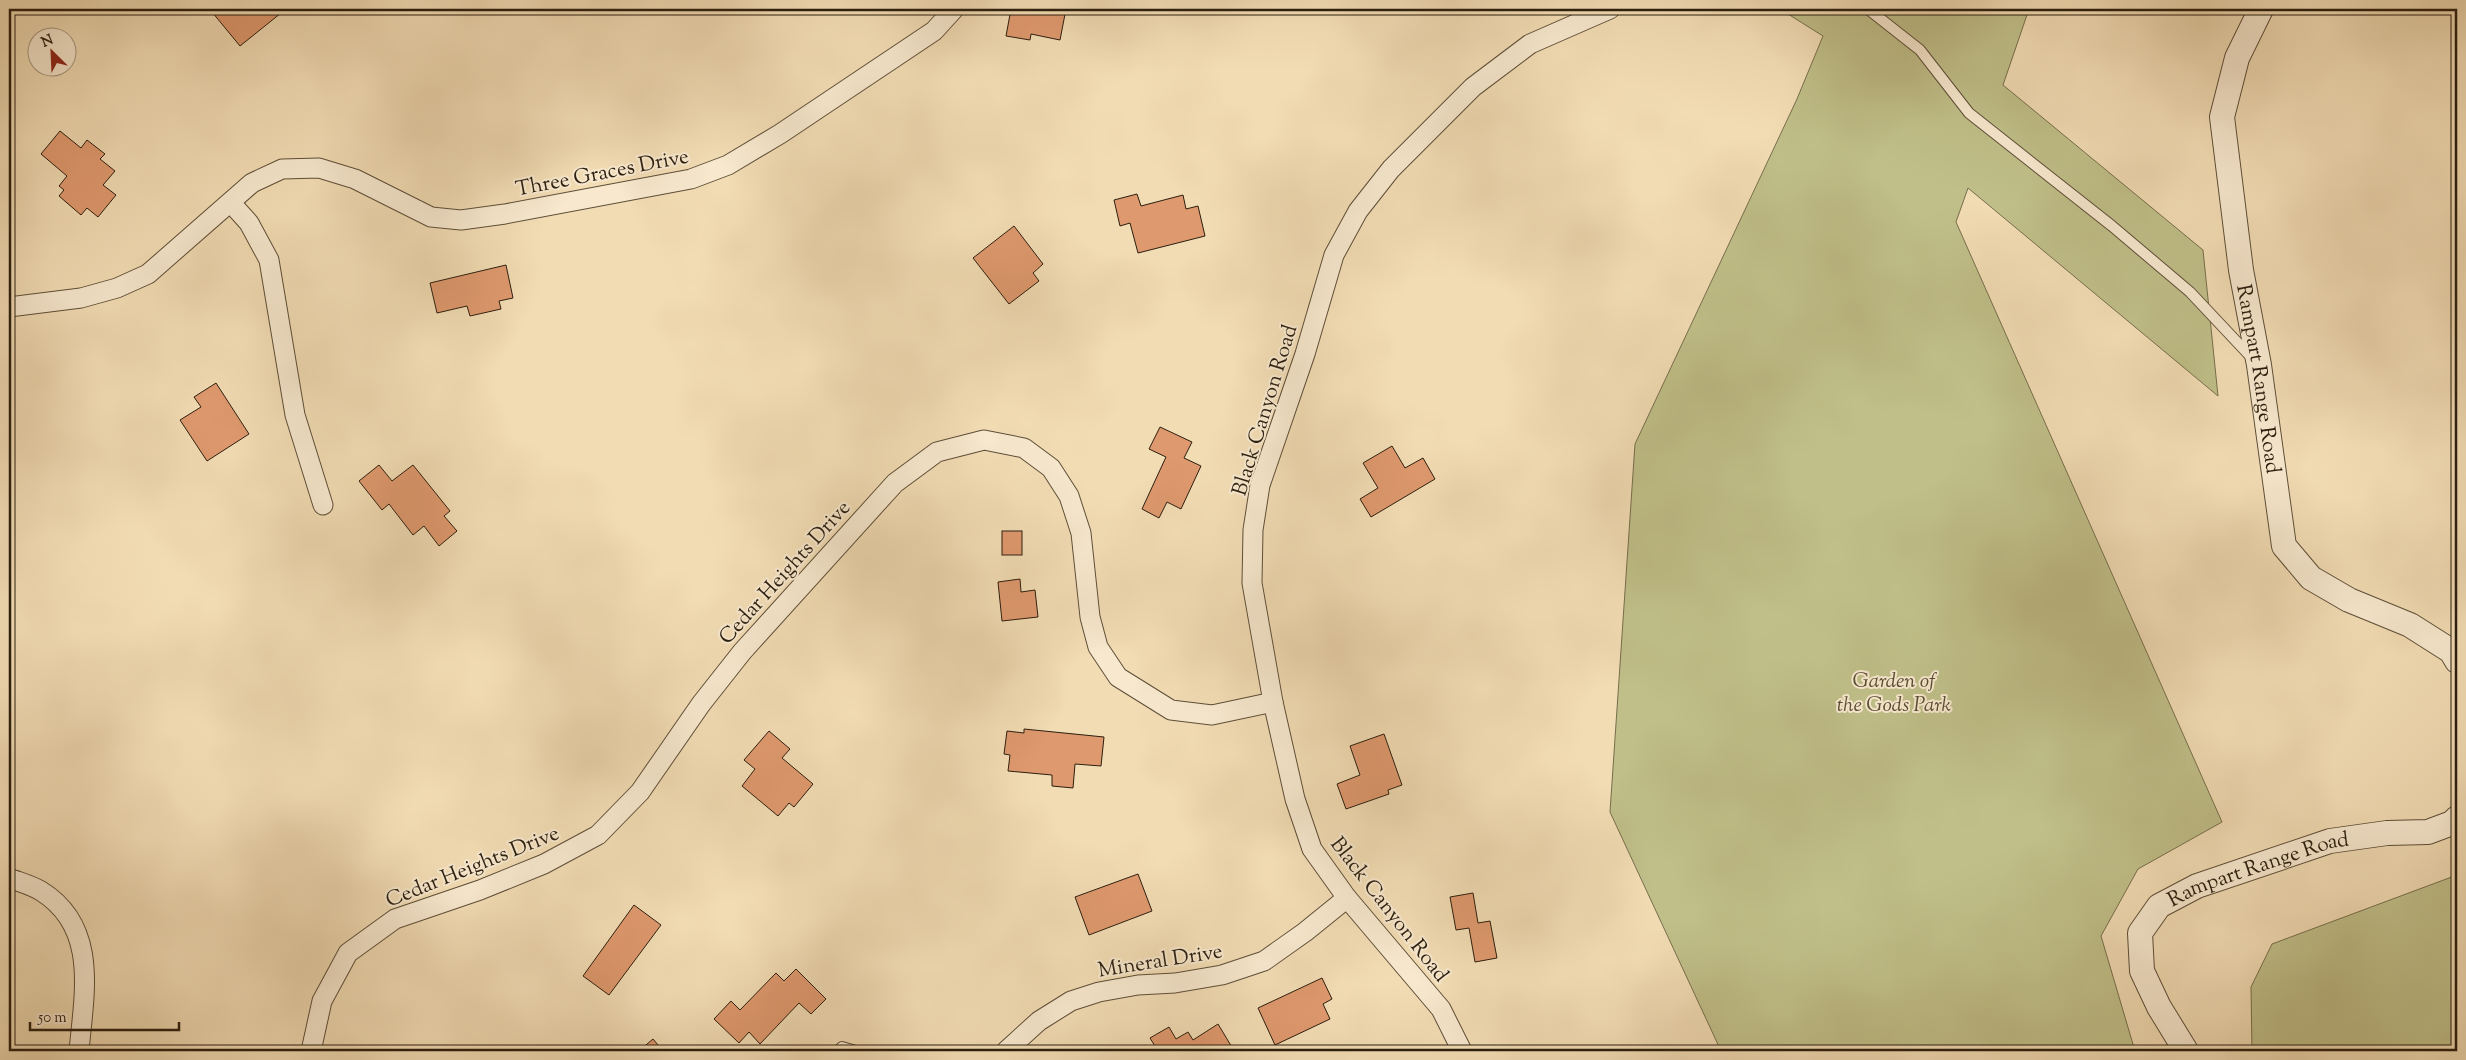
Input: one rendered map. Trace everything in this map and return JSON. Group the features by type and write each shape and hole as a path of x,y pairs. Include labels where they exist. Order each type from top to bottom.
{"street":[{"name":"Three Graces Drive","path":"9,307 81,298 117,288 148,274 252,183 282,169 319,168 355,179 431,217 460,220 505,214 691,179 728,164 780,134 934,31 954,9"},
{"name":"Black Canyon Road","path":"1462,1051 1441,1009 1347,898 1312,849 1294,799 1273,702 1252,582 1254,530 1260,485 1305,354 1334,255 1358,211 1391,169 1473,87 1530,44 1610,9"},
{"name":"Rampart Range Road","path":"2261,9 2237,58 2222,117 2241,270 2259,365 2284,546 2311,578 2349,600 2410,625 2451,651 2457,661"},
{"path":"230,203 250,223 269,260 295,415 323,505"},
{"name":"Cedar Heights Drive","path":"311,1051 322,1001 348,953 395,919 480,890 544,864 598,835 640,792 701,704 742,652 894,483 937,452 984,440 1024,448 1051,468 1069,496 1081,533 1090,617 1098,647 1118,677 1171,710 1212,715 1273,702"},
{"name":"Rampart Range Road","path":"2186,1051 2158,1008 2142,971 2140,933 2159,906 2197,886 2330,841 2387,833 2428,832 2452,823 2457,818"},
{"path":"9,878 40,890 64,910 79,937 86,971 79,1051"},
{"name":"Mineral Drive","path":"1006,1051 1039,1021 1070,1001 1099,992 1138,985 1175,984 1222,975 1264,961 1305,932 1347,898"}],"lane":[{"path":"1868,9 1920,50 1969,113 2112,226 2190,292 2259,365"},
{"path":"838,1051 842,1047 856,1051"}],"green space":[{"name":"Garden of the Gods Park","path":"1780,9 2029,9 2003,85 2203,250 2218,396 1968,188 1956,222 2222,822 2138,869 2101,936 2135,1051 1721,1051 1610,812 1635,444 1797,99 1823,36"},
{"path":"2457,875 2457,1051 2252,1051 2251,987 2272,944"}],"building":[{"path":"216,9 286,9 240,46 212,12"},
{"path":"1011,9 1066,9 1060,40 1031,34 1030,40 1006,36"},
{"path":"60,131 81,148 87,140 105,154 100,159 115,171 103,185 116,195 98,217 87,208 81,215 59,196 64,190 59,186 67,176 41,154"},
{"path":"1137,194 1141,206 1183,195 1186,209 1198,206 1205,236 1138,253 1130,223 1120,226 1114,200"},
{"path":"1014,226 1043,264 1033,273 1039,281 1009,304 973,258"},
{"path":"506,265 513,298 499,301 501,309 470,316 467,306 437,313 430,283"},
{"path":"216,383 249,434 207,461 180,420 201,407 194,397"},
{"path":"1160,427 1192,442 1184,458 1201,466 1181,509 1167,502 1159,518 1142,509 1166,457 1149,449"},
{"path":"1392,446 1405,468 1423,458 1435,479 1371,517 1360,499 1378,488 1363,463"},
{"path":"379,465 392,481 413,465 450,511 444,516 457,531 439,546 424,526 413,535 389,504 382,510 359,481"},
{"path":"1002,531 1022,531 1022,555 1002,555"},
{"path":"1020,579 1021,592 1035,590 1038,617 1002,621 998,582"},
{"path":"1024,729 1104,737 1101,766 1075,764 1073,788 1052,786 1052,775 1008,771 1010,755 1004,754 1007,731 1024,733"},
{"path":"769,731 790,749 782,758 813,784 794,807 789,803 778,816 742,786 755,769 744,760"},
{"path":"1384,734 1402,785 1388,790 1389,794 1346,809 1337,784 1360,775 1350,746"},
{"path":"1138,874 1152,911 1089,935 1075,897"},
{"path":"1473,893 1478,923 1490,921 1497,958 1475,962 1469,928 1456,930 1450,897"},
{"path":"634,905 661,925 609,995 583,976"},
{"path":"796,969 826,999 811,1014 799,1003 760,1044 749,1032 739,1043 714,1019 731,1001 740,1010 776,973 784,981"},
{"path":"1322,978 1332,999 1323,1004 1330,1019 1275,1045 1258,1008"},
{"path":"1218,1024 1233,1049 1230,1051 1158,1051 1150,1038 1169,1027 1176,1039 1188,1032 1193,1040"},
{"path":"653,1039 663,1051 639,1051"}]}
